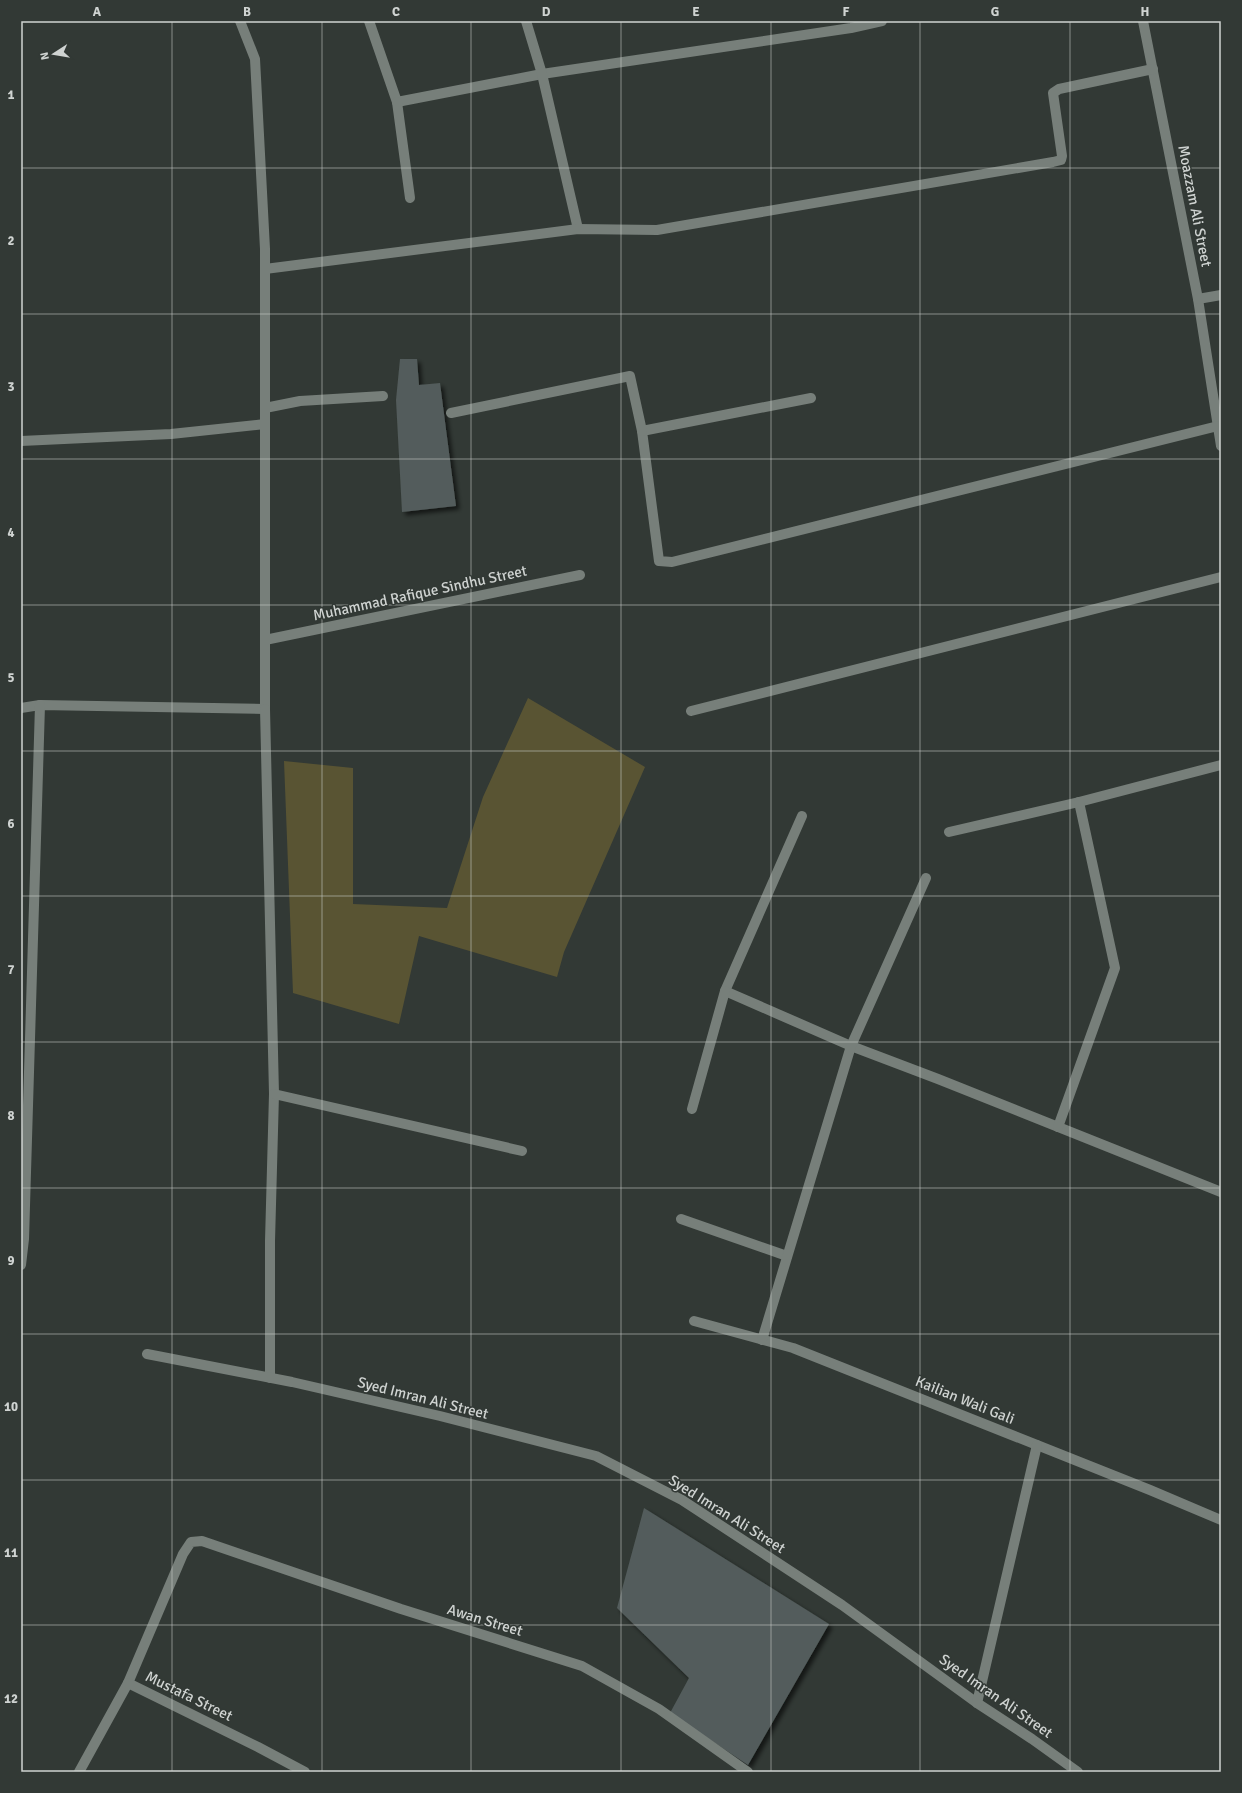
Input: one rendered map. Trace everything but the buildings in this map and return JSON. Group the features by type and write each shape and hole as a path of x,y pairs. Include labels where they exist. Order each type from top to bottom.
{"street":[{"path":"240,21 255,59 265,249 265,709 274,1094 270,1241 270,1378"},
{"path":"368,21 397,102 410,198"},
{"path":"526,21 542,74 578,229"},
{"path":"397,102 542,74 851,28 882,21"},
{"name":"Moazzam Ali Street","path":"1143,21 1198,299 1221,446"},
{"path":"264,269 578,229 657,230 1061,160 1062,156 1053,93 1059,89 1153,69"},
{"path":"1198,299 1221,295"},
{"path":"451,413 630,376 642,431 659,561 672,562 1218,426"},
{"path":"265,408 300,401 383,396"},
{"path":"642,431 811,398"},
{"path":"21,441 171,434 265,424"},
{"name":"Muhammad Rafique Sindhu Street","path":"265,640 580,575"},
{"path":"691,711 1221,577"},
{"path":"21,708 40,705 265,709"},
{"path":"21,1264 25,1231 40,705"},
{"path":"949,832 1079,802 1221,765"},
{"path":"1058,1127 1115,968 1079,802"},
{"path":"692,1109 726,991 802,816"},
{"path":"762,1340 851,1046 926,878"},
{"path":"726,991 851,1046 1221,1192"},
{"path":"274,1094 522,1151"},
{"path":"681,1220 788,1256"},
{"name":"Kailian Wali Gali","path":"694,1321 793,1348 1221,1520"},
{"name":"Syed Imran Ali Street","path":"147,1354 270,1378 440,1416 596,1456 682,1500 842,1604 977,1703 1032,1739 1078,1772"},
{"path":"977,1703 1037,1445"},
{"name":"Awan Street","path":"128,1683 183,1554 191,1542 202,1541 401,1609 582,1666 659,1708 748,1772"},
{"name":"Mustafa Street","path":"79,1772 128,1683 258,1747 305,1772"}],"shaded area":[{"path":"528,698 645,767 564,952 557,977 419,936 399,1024 293,993 284,761 353,768 353,904 447,908 483,797"}]}
